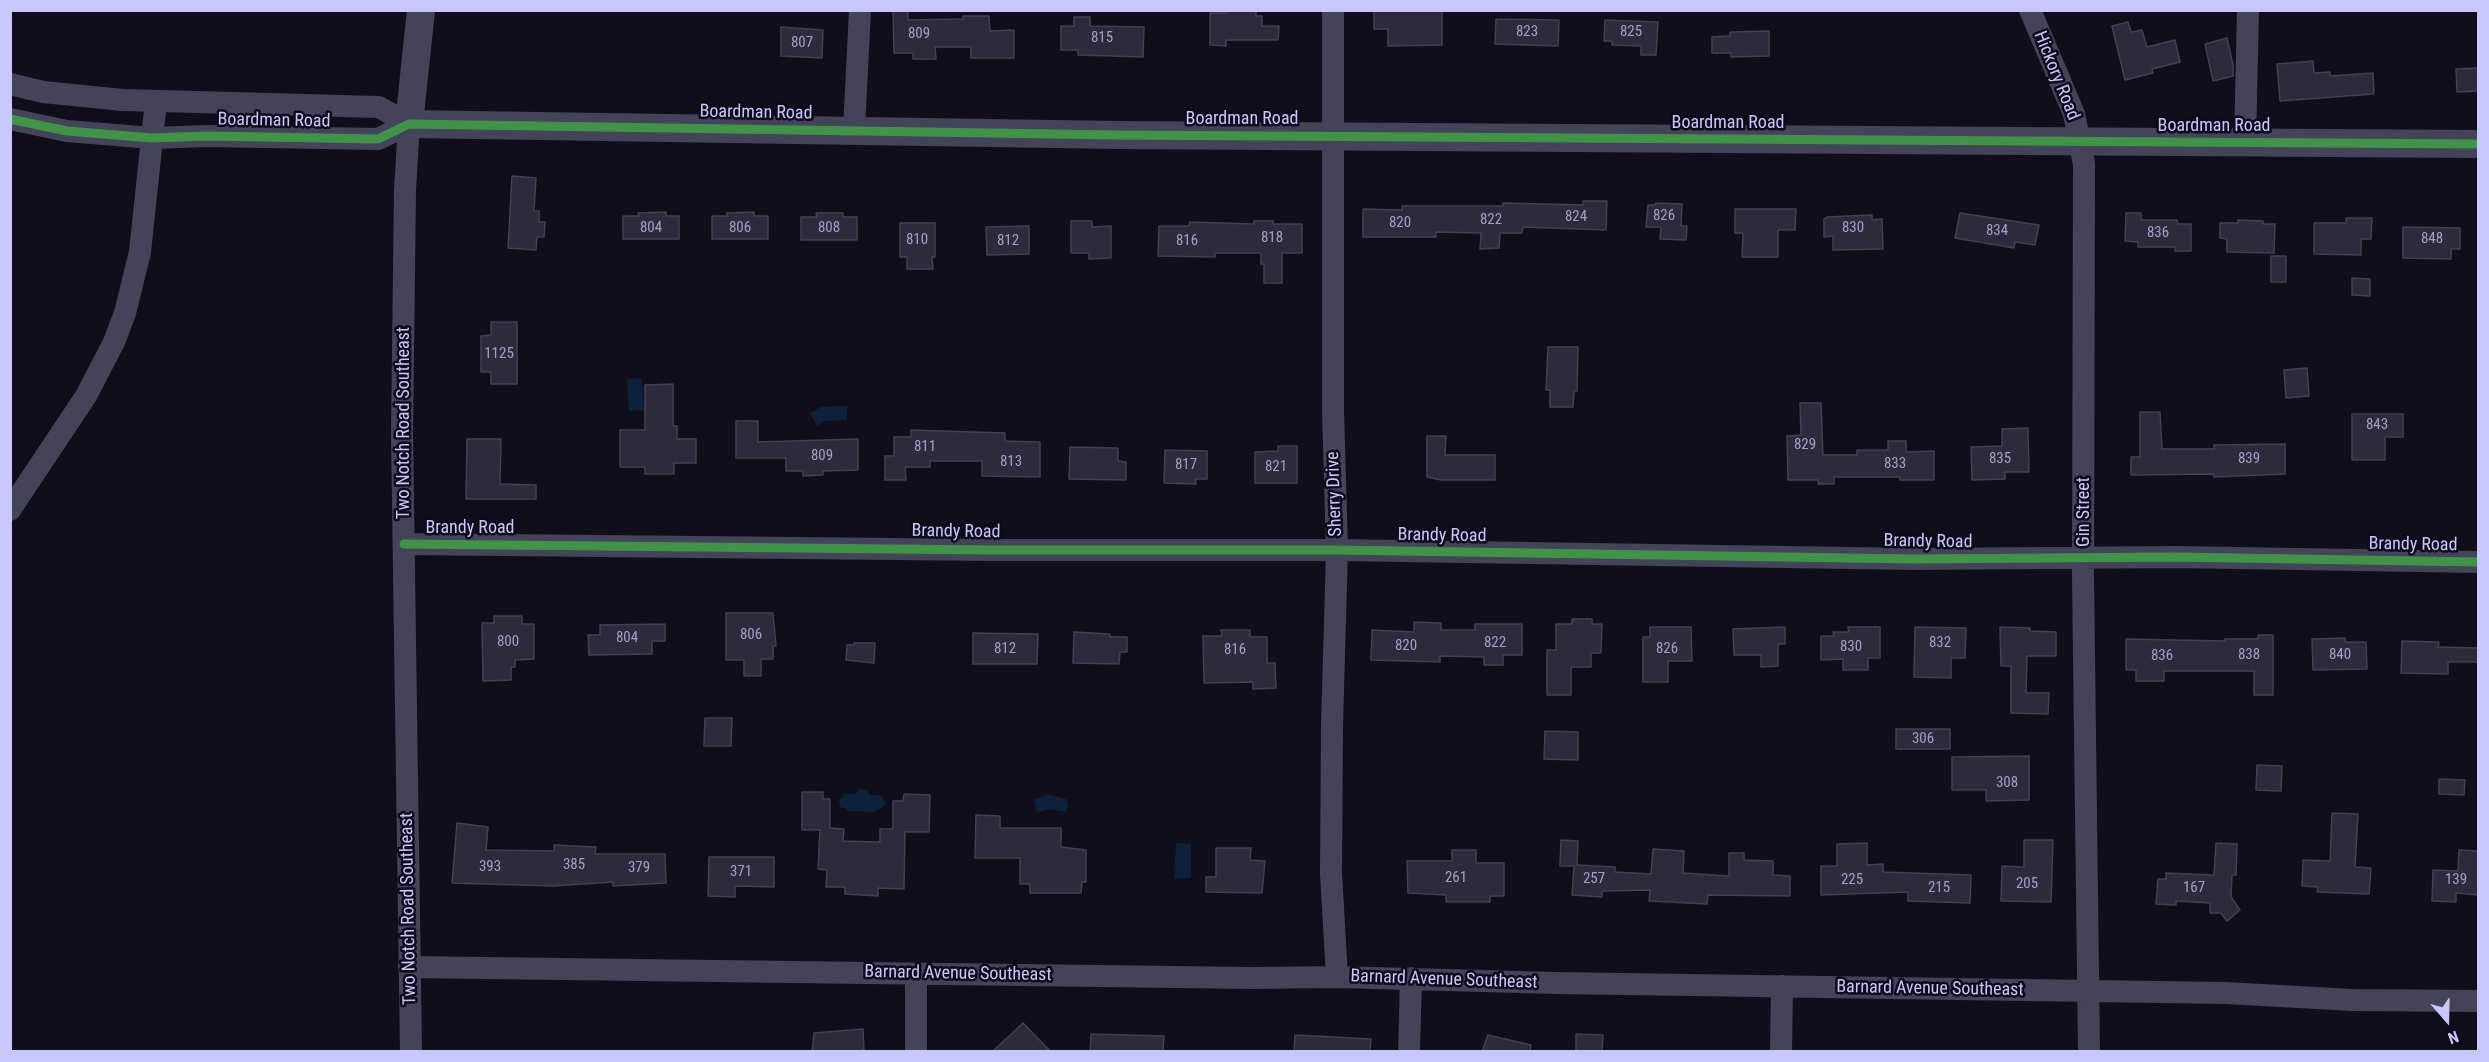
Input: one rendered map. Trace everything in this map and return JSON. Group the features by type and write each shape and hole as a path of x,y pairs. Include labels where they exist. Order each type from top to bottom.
{"street":[{"name":"Two Notch Road Southeast","path":"411,1052 402,434 405,202 409,124 421,10"},
{"path":"854,129 860,10"},
{"name":"Sherry Drive","path":"1333,10 1333,410 1336,550 1331,873 1337,977"},
{"name":"Hickory Road","path":"2030,10 2066,91 2081,142"},
{"path":"2246,143 2248,10"},
{"name":"Boardman Road","path":"10,84 43,92 156,101 379,108 409,124"},
{"path":"10,510 91,387 114,342 125,313 140,252 156,101"},
{"name":"Boardman Road","path":"10,119 68,130 152,138 207,136 378,139 409,124 784,131 854,129 1118,135 2478,144"},
{"name":"Gin Street","path":"2081,142 2085,189 2082,357 2089,1052"},
{"name":"Brandy Road","path":"404,544 1003,550 1336,550 1798,555 1913,559 2176,557 2478,562"},
{"name":"Barnard Avenue Southeast","path":"409,967 1412,978 1555,983 2089,990 2226,993 2352,1000 2478,1001"},
{"path":"916,974 916,1052"},
{"path":"1409,1052 1412,978"},
{"path":"1781,1052 1782,986"}],"water":[{"path":"642,378 644,410 629,411 627,379"},
{"path":"847,406 847,420 825,421 817,426 810,413 821,407"},
{"path":"861,789 867,790 870,795 881,795 886,804 876,809 875,812 847,811 840,807 839,800 844,793 854,794"},
{"path":"1047,794 1066,799 1068,806 1065,812 1050,809 1036,811 1034,800"},
{"path":"1176,843 1191,844 1191,878 1174,879"}],"building":[{"path":"893,10 908,10 908,20 989,16 990,31 1014,30 1014,58 971,58 971,47 935,47 936,59 913,59 913,53 894,53"},
{"path":"1227,10 1256,10 1256,16 1262,16 1262,26 1279,26 1278,40 1226,40 1226,46 1210,45 1210,13 1227,13"},
{"path":"1442,10 1442,45 1388,46 1388,29 1374,29 1374,11"},
{"path":"1074,17 1090,17 1090,26 1144,27 1143,57 1078,55 1078,50 1061,50 1061,26 1074,26"},
{"path":"1496,19 1559,20 1558,46 1495,44"},
{"path":"1605,20 1658,22 1656,55 1641,55 1641,46 1612,45 1612,41 1604,41"},
{"path":"2128,22 2131,32 2142,30 2147,47 2175,40 2180,62 2152,69 2153,73 2125,80 2112,26"},
{"path":"781,27 823,30 822,58 781,56"},
{"path":"1769,31 1769,56 1731,57 1731,53 1712,53 1712,37 1730,36 1730,32"},
{"path":"2227,38 2233,76 2213,81 2205,44"},
{"path":"2313,61 2314,73 2330,72 2330,76 2373,73 2374,94 2280,101 2277,64"},
{"path":"2478,68 2478,91 2457,92 2456,69"},
{"path":"512,176 536,178 534,211 539,211 539,222 545,222 544,237 537,237 536,250 508,248"},
{"path":"1583,201 1607,201 1606,230 1523,227 1522,233 1500,233 1499,248 1480,249 1481,233 1436,232 1436,237 1363,237 1363,209 1402,210 1402,206 1503,206 1503,203 1583,205"},
{"path":"1682,204 1681,226 1687,226 1686,240 1660,239 1661,227 1646,227 1648,205"},
{"path":"1735,209 1796,209 1795,230 1778,230 1778,257 1742,257 1743,233 1735,233"},
{"path":"666,212 666,216 679,216 679,239 623,239 623,216"},
{"path":"754,212 754,216 768,216 768,239 712,239 712,216"},
{"path":"816,213 843,213 843,217 857,217 857,240 801,240 801,217 817,217"},
{"path":"1960,213 2039,225 2035,245 2015,242 2014,248 1955,238"},
{"path":"2126,213 2141,213 2141,220 2177,220 2178,224 2191,224 2191,251 2175,251 2175,247 2138,247 2138,242 2125,241"},
{"path":"1872,215 1872,220 1882,219 1883,249 1833,250 1833,236 1824,237 1824,219 1827,217"},
{"path":"2346,218 2372,218 2371,239 2361,239 2361,255 2314,254 2314,223 2346,223"},
{"path":"2238,220 2275,224 2274,253 2227,252 2227,239 2220,238 2220,223 2238,223"},
{"path":"1071,221 1092,221 1092,227 1111,226 1111,258 1089,259 1089,253 1071,253"},
{"path":"1254,221 1273,221 1273,224 1302,224 1302,253 1282,253 1282,283 1264,283 1264,264 1261,264 1261,253 1215,253 1215,257 1158,256 1159,226 1189,226 1190,222 1254,224"},
{"path":"900,223 935,223 933,269 907,269 907,257 900,257"},
{"path":"1029,226 1029,254 987,255 986,227"},
{"path":"2403,227 2460,228 2460,249 2451,249 2451,259 2403,258"},
{"path":"2271,256 2286,256 2286,282 2271,282"},
{"path":"2352,278 2370,279 2370,296 2352,295"},
{"path":"491,322 517,322 517,384 491,384 491,372 481,372 481,336 491,335"},
{"path":"1548,347 1578,347 1577,391 1574,391 1573,407 1550,407 1550,390 1546,390"},
{"path":"2307,368 2309,396 2286,398 2284,370"},
{"path":"673,384 673,426 677,426 677,439 696,439 696,463 674,463 674,474 645,474 645,467 620,467 620,430 645,430 645,385"},
{"path":"1800,403 1821,403 1823,455 1857,455 1857,450 1888,450 1888,441 1906,441 1906,452 1934,451 1934,480 1900,480 1900,477 1834,477 1834,484 1818,484 1818,480 1788,480 1787,436 1801,435"},
{"path":"2140,412 2160,412 2162,449 2214,449 2214,445 2285,444 2285,474 2214,477 2214,474 2131,475 2131,457 2140,457"},
{"path":"2352,414 2403,414 2403,437 2385,437 2385,460 2352,460"},
{"path":"736,421 758,421 758,442 858,439 858,470 823,471 823,475 803,476 803,471 786,471 786,458 736,458"},
{"path":"2028,428 2029,472 2005,472 2005,479 1972,480 1971,447 2002,446 2002,429"},
{"path":"911,430 1005,433 1005,441 1040,442 1040,477 982,476 982,461 930,461 930,467 905,467 906,480 885,480 885,456 894,456 894,437 911,437"},
{"path":"1427,436 1446,436 1445,455 1495,455 1495,480 1441,480 1427,477"},
{"path":"467,439 501,439 500,484 536,485 536,499 466,499"},
{"path":"1278,446 1297,446 1297,483 1255,483 1255,452 1278,451"},
{"path":"1070,447 1118,448 1118,461 1126,462 1126,480 1069,479"},
{"path":"1165,450 1207,451 1207,479 1195,479 1196,484 1164,483"},
{"path":"726,613 773,613 776,646 773,646 773,659 761,659 761,676 744,676 744,660 726,660"},
{"path":"494,616 522,616 522,624 534,624 534,659 515,660 515,667 511,667 511,680 483,681 482,623 494,623"},
{"path":"1572,619 1592,619 1592,624 1602,624 1601,653 1591,653 1591,667 1571,667 1571,695 1547,695 1547,650 1556,650 1556,624 1572,624"},
{"path":"1414,622 1441,623 1441,630 1475,630 1475,624 1522,624 1522,655 1503,655 1503,665 1484,665 1484,657 1440,656 1440,662 1371,660 1372,630 1414,632"},
{"path":"665,624 665,641 652,641 652,654 589,655 588,635 600,635 600,625"},
{"path":"1650,627 1691,627 1692,661 1668,661 1668,682 1643,682 1643,637 1650,637"},
{"path":"1785,627 1785,644 1778,644 1778,666 1761,667 1761,655 1734,655 1733,629"},
{"path":"1848,627 1880,627 1880,658 1868,658 1868,670 1843,670 1843,659 1821,660 1821,636 1834,636 1833,632 1849,632"},
{"path":"1915,627 1966,628 1965,658 1951,658 1951,678 1914,677"},
{"path":"2000,627 2056,632 2056,656 2027,656 2026,693 2049,693 2048,714 2011,713 2011,666 2001,666"},
{"path":"1221,630 1250,630 1250,637 1267,637 1267,663 1275,663 1276,688 1253,689 1253,682 1204,683 1203,636 1222,636"},
{"path":"1074,632 1127,637 1127,652 1120,652 1119,664 1073,663"},
{"path":"973,633 1038,634 1037,664 973,664"},
{"path":"2258,635 2273,635 2273,695 2254,695 2254,671 2164,671 2164,681 2136,681 2136,670 2126,670 2126,639 2225,641 2225,639 2258,639"},
{"path":"2345,638 2345,642 2366,642 2367,669 2313,670 2312,639"},
{"path":"2402,641 2439,642 2438,647 2478,648 2478,662 2448,662 2448,674 2401,673"},
{"path":"854,643 875,643 874,663 846,660 847,645 854,645"},
{"path":"705,718 732,718 731,746 704,746"},
{"path":"1896,729 1950,729 1950,749 1896,749"},
{"path":"1545,731 1578,732 1578,760 1544,759"},
{"path":"2029,756 2029,800 1986,801 1986,790 1952,790 1952,757"},
{"path":"2257,765 2282,766 2281,791 2256,790"},
{"path":"2439,779 2465,780 2464,795 2439,794"},
{"path":"802,792 823,792 823,799 830,799 830,828 844,829 843,841 880,842 880,829 893,829 893,801 903,801 904,794 930,795 929,832 905,832 904,889 878,888 878,896 845,894 845,887 826,887 827,870 818,869 820,830 802,830"},
{"path":"2332,813 2358,814 2355,867 2371,868 2369,894 2317,892 2318,887 2302,886 2303,860 2330,861"},
{"path":"976,815 1000,816 1000,828 1061,828 1061,847 1086,850 1086,882 1082,882 1081,893 1030,893 1030,884 1020,884 1020,858 975,858"},
{"path":"457,823 488,827 486,850 554,851 554,845 596,847 595,854 665,854 666,883 613,886 613,882 553,886 452,883"},
{"path":"1561,840 1578,841 1577,865 1615,867 1615,872 1651,874 1653,849 1684,851 1683,873 1729,876 1729,853 1744,853 1744,860 1773,861 1773,875 1790,876 1790,896 1708,895 1707,904 1649,901 1650,890 1602,891 1602,897 1572,895 1574,866 1560,866"},
{"path":"2024,840 2053,840 2051,902 2001,901 2002,866 2024,867"},
{"path":"1867,843 1867,865 1883,864 1883,872 1971,875 1970,903 1908,901 1908,892 1821,895 1821,866 1837,866 1837,844"},
{"path":"2216,843 2237,844 2236,875 2232,875 2231,897 2240,910 2227,921 2221,913 2210,913 2210,903 2176,901 2176,905 2156,904 2158,879 2166,879 2166,873 2214,875"},
{"path":"1216,848 1251,848 1250,860 1265,861 1262,893 1206,892 1206,877 1216,877"},
{"path":"1452,850 1476,850 1476,863 1504,863 1504,896 1490,896 1490,902 1446,902 1446,895 1408,893 1407,861 1452,861"},
{"path":"2459,850 2478,851 2478,895 2456,893 2456,902 2432,901 2433,870 2458,871"},
{"path":"709,857 774,857 774,887 735,886 735,897 708,896"},
{"path":"1023,1023 1051,1052 992,1052"},
{"path":"863,1029 864,1052 812,1052 814,1033"},
{"path":"1091,1034 1164,1036 1163,1052 1090,1052"},
{"path":"1576,1034 1603,1035 1602,1052 1576,1052"},
{"path":"1295,1035 1371,1039 1370,1052 1294,1052"},
{"path":"1488,1035 1531,1045 1530,1052 1482,1052"}],"cycle path":[{"path":"10,119 67,131 152,138 207,136 378,139 409,124 1118,135 2478,144"},
{"path":"404,544 991,550 1337,550 1913,559 2176,557 2478,562"}]}
